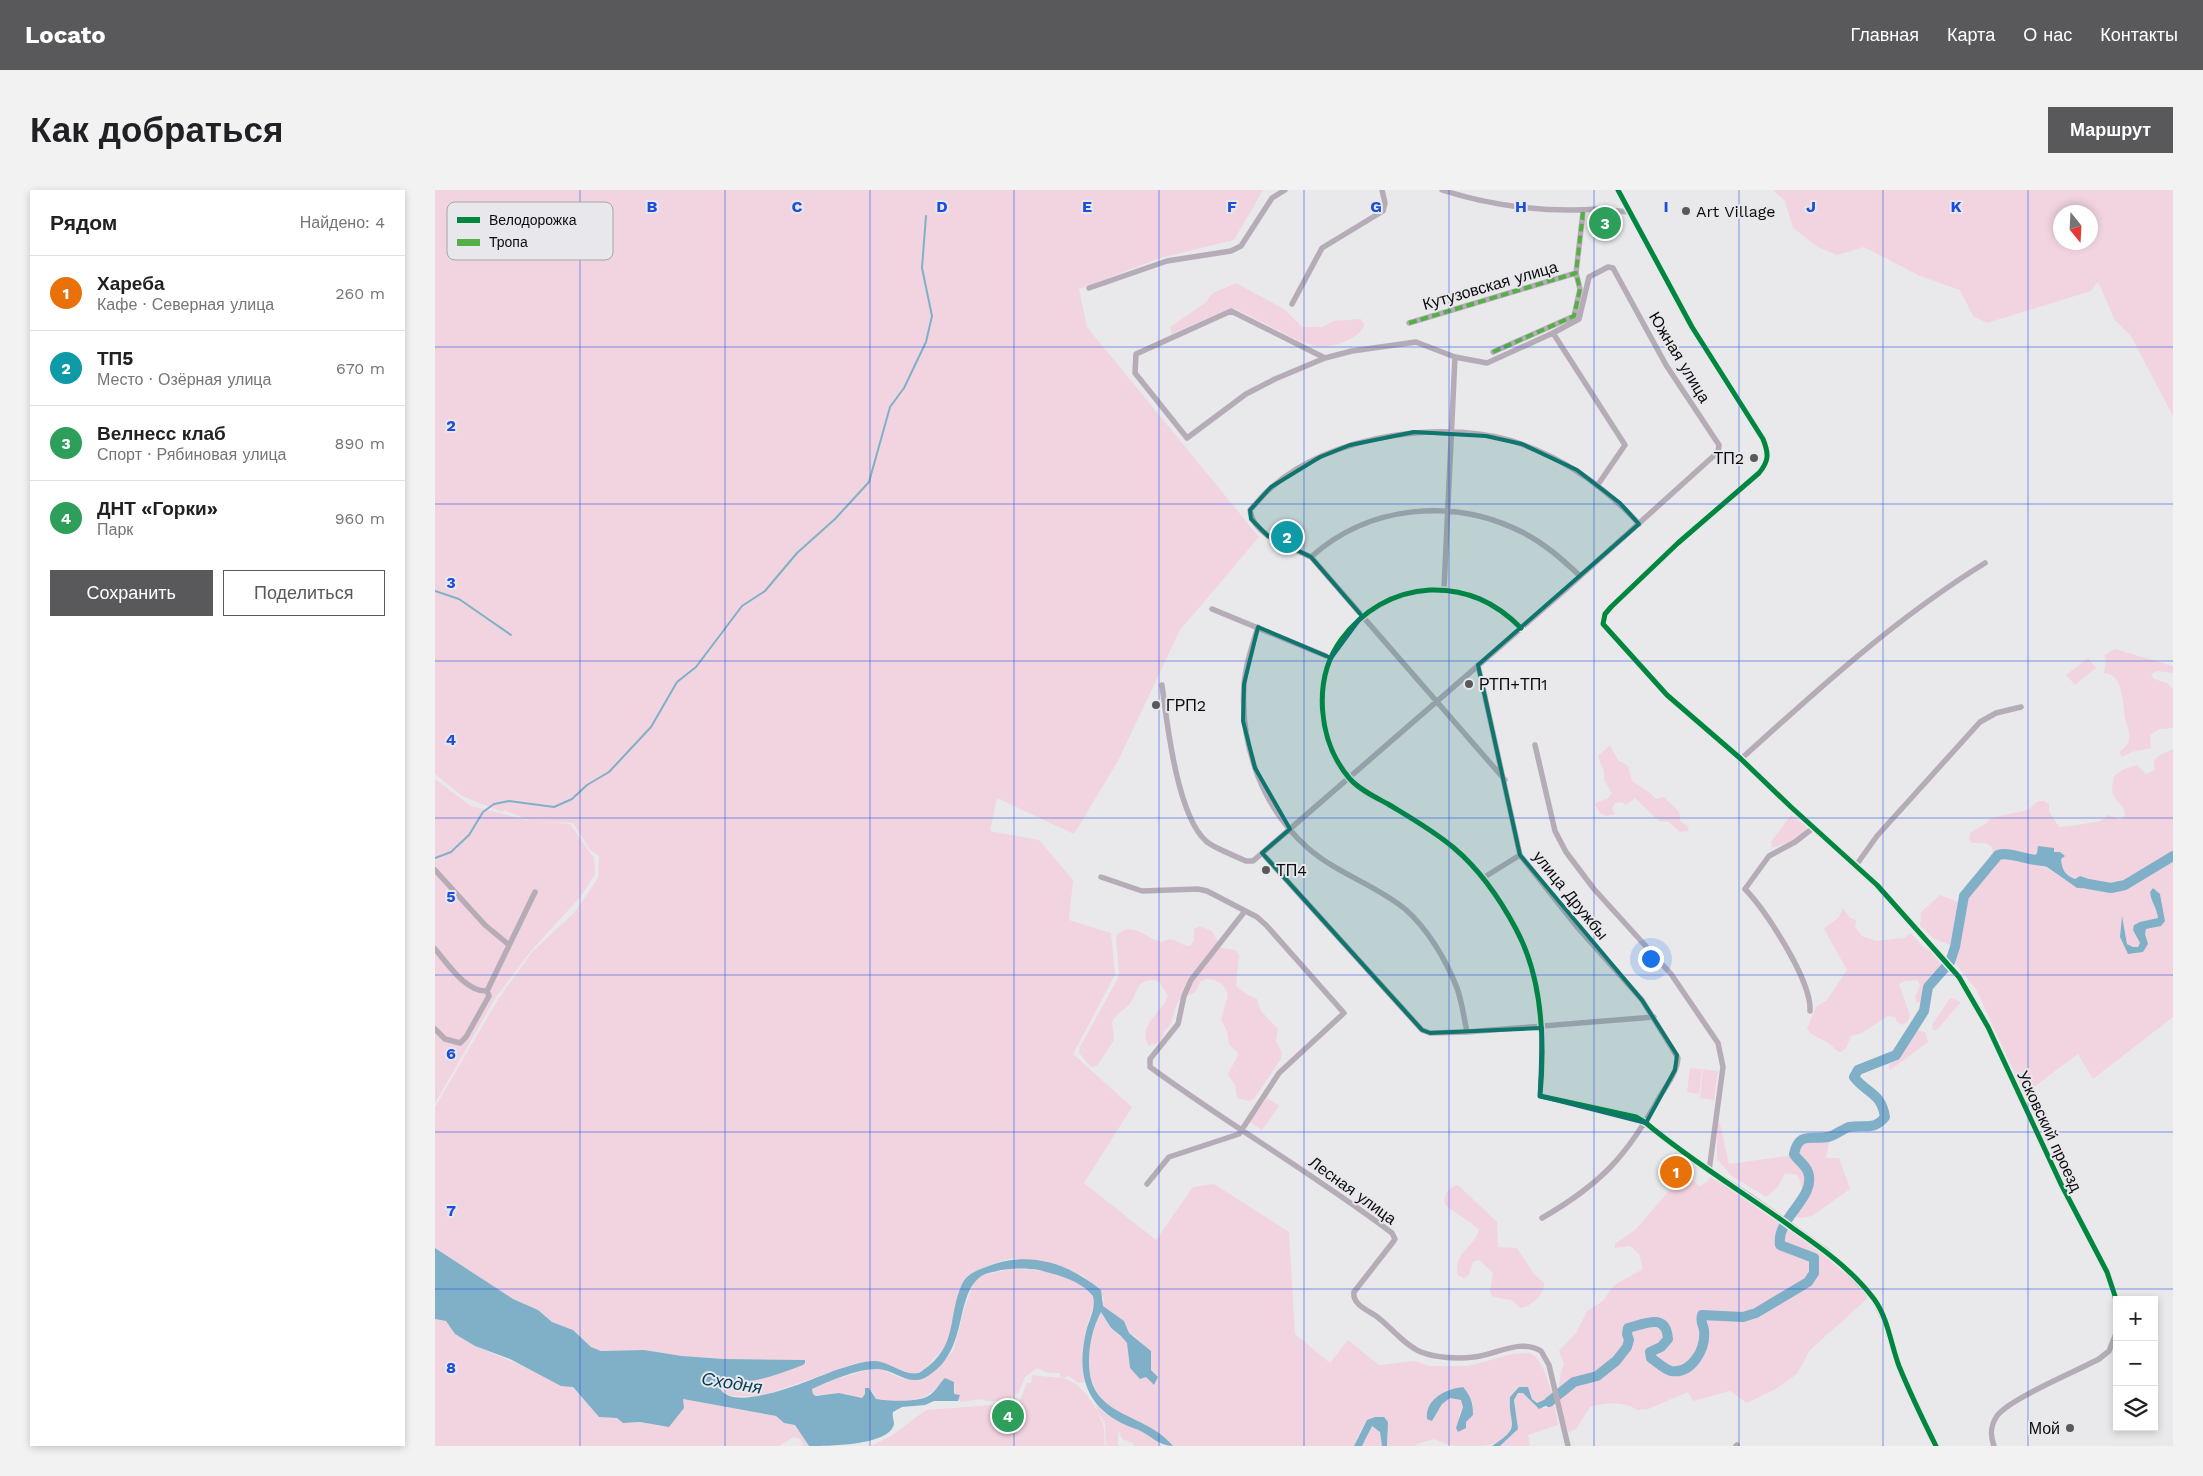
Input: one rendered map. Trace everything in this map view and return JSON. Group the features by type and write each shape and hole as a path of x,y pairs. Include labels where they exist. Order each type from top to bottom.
{"street":[{"path":"1089,288 1167,261 1231,251 1241,246 1272,198 1285,190"},
{"path":"1292,304 1322,248 1383,210 1385,203 1382,190"},
{"path":"1442,190 1497,203 1583,212 1602,209 1629,212"},
{"path":"1618,190 1629,212"},
{"name":"Кутузовская улица","path":"1409,323 1577,274 1583,212"},
{"name":"Усковский проезд","path":"1629,212 1693,327 1763,440 1768,452 1767,463 1759,473 1678,543 1611,607 1605,614 1603,624 1667,694 1741,759 1813,828 1857,864 1951,967 1966,988 1988,1027 2061,1184 2107,1272 2115,1296"},
{"name":"Южная улица","path":"1325,358 1231,311 1136,354 1135,373 1187,438 1246,394 1275,379 1325,358 1352,351 1408,342 1421,343 1455,357 1487,363 1579,319 1589,277 1608,267 1613,268 1666,365 1719,445 1718,452 1639,524"},
{"path":"1493,352 1574,316 1580,289 1577,274"},
{"path":"1553,333 1625,446 1597,486"},
{"path":"1444,590 1455,357"},
{"path":"1162,685 1172,755 1184,800 1197,828 1206,842 1247,861 1253,861 1350,779 1437,702 1478,665 1639,524 1620,503 1597,486 1554,458 1522,444 1486,436 1450,432 1414,432 1381,438 1343,448 1320,457 1271,487 1250,510 1251,519 1268,536 1311,558 1362,616 1437,702 1505,780"},
{"path":"1311,558 1329,541 1349,529 1393,514 1417,510 1449,510 1489,518 1522,532 1556,554 1580,576"},
{"path":"1741,759 1824,684 1870,646 1954,582 1985,563"},
{"path":"1521,628 1487,601 1444,590 1422,590 1393,598 1362,616 1349,629 1331,658 1325,674 1323,711 1330,742 1350,779 1367,792 1429,828 1454,848 1483,878 1517,929 1526,950 1538,997 1542,1028 1541,1096 1636,1117 1681,1150"},
{"path":"1212,609 1331,658"},
{"path":"1257,628 1244,684 1243,721 1255,768 1274,806 1289,829 1317,855 1386,895 1411,916 1430,937 1457,989 1467,1032"},
{"name":"улица Дружбы","path":"1478,665 1505,780 1520,855 1654,1017 1678,1058 1675,1070 1646,1123 1626,1152 1605,1175 1582,1194 1542,1218"},
{"path":"1857,864 1877,836 1980,722 1996,713 2021,706"},
{"path":"1535,745 1555,831 1566,852 1600,895 1671,974 1718,1043 1723,1067 1709,1171"},
{"path":"1810,1011 1809,997 1783,943 1765,912 1745,889 1769,856 1795,842 1813,828"},
{"path":"1262,854 1422,1030 1431,1033 1542,1028 1654,1017"},
{"path":"1483,878 1520,855"},
{"path":"435,870 485,925 509,945"},
{"path":"1101,877 1142,890 1198,889 1207,891 1245,911 1266,925 1344,1013 1279,1073 1241,1131 1233,1137 1169,1157 1147,1184"},
{"path":"435,1029 445,1039 461,1043 466,1037 489,996 487,992 535,892"},
{"name":"Лесная улица","path":"1245,911 1191,980 1184,996 1178,1024 1149,1059 1150,1067 1241,1131 1347,1199 1394,1236 1393,1242 1355,1292 1357,1303 1421,1352 1461,1358 1485,1356 1524,1346 1535,1348 1547,1360 1568,1446"},
{"path":"435,949 467,984 481,992 487,992"},
{"path":"1688,1156 1773,1213 1844,1267 1876,1302 1885,1322 1899,1366 1935,1446"},
{"path":"1994,1446 1991,1432 1997,1415 2017,1401 2099,1359 2109,1351 2113,1341"}],"highlighted area":[{"path":"1414,432 1486,436 1522,444 1577,470 1620,503 1639,524 1478,665 1520,855 1642,1000 1677,1055 1675,1070 1646,1123 1540,1096 1542,1028 1430,1033 1422,1030 1262,853 1290,829 1255,768 1243,721 1244,684 1258,627 1331,658 1362,616 1311,557 1268,536 1251,519 1250,510 1271,487 1320,457 1350,445"}],"shaded area":[{"path":"435,190 1263,190 1234,240 1160,258 1079,289 1087,327 1259,537 1180,630 1118,761 1074,834 997,798 990,831 1039,840 1073,880 1069,920 1111,933 1115,975 1073,1054 1132,1107 1084,1183 1156,1240 1193,1187 1214,1184 1289,1232 1295,1334 1330,1363 1348,1340 1379,1365 1415,1361 1429,1366 1468,1366 1512,1354 1530,1353 1536,1357 1544,1370 1553,1396 1537,1403 1532,1399 1531,1392 1519,1387 1510,1403 1512,1415 1509,1432 1499,1441 1482,1446 1452,1445 1434,1439 1417,1444 1416,1446 1387,1446 1388,1436 1384,1417 1368,1422 1354,1446 1173,1446 1161,1435 1120,1414 1107,1404 1098,1393 1092,1381 1088,1355 1090,1341 1101,1312 1111,1329 1127,1343 1130,1368 1146,1377 1154,1385 1158,1377 1151,1370 1151,1354 1135,1336 1129,1333 1124,1321 1103,1306 1104,1298 1083,1275 1013,1258 978,1270 962,1283 951,1333 944,1348 924,1370 913,1374 856,1363 762,1396 731,1396 721,1390 722,1383 727,1380 745,1382 755,1380 777,1373 805,1360 724,1359 682,1356 644,1350 601,1351 591,1347 573,1330 552,1322 538,1310 513,1299 435,1248 435,1107 499,998 532,952 575,912 598,878 599,856 590,850 573,823 536,822 570,824 594,858 595,874 581,896 531,951 496,997 435,1103 435,779 471,806 531,821 462,796 435,774","holes":["1450,1389 1473,1404 1466,1422 1458,1416 1463,1407 1461,1400 1450,1398 1442,1404 1431,1421"]},
{"path":"1773,190 2173,190 2173,416 2131,336 2115,320 2098,282 2091,291 1987,323 1973,316 1960,290 1920,276 1864,247 1837,255 1818,247 1793,228 1785,201"},
{"path":"1236,283 1284,309 1302,327 1322,327 1334,321 1361,319 1364,325 1350,339 1336,345 1321,347 1303,343 1236,309 1230,308 1172,334 1170,327 1205,303 1213,293"},
{"path":"2115,649 2173,666 2173,673 2157,671 2151,674 2154,679 2167,683 2173,689 2173,728 2160,729 2150,735 2151,748 2132,752 2122,757 2119,752 2129,741 2129,732 2121,690 2115,678 2110,674 2104,673 2106,660 2104,655"},
{"path":"2088,658 2096,668 2075,685 2066,675"},
{"path":"1610,745 1618,760 1628,766 1632,781 1656,799 1664,797 1679,812 1681,822 1687,825 1689,831 1680,832 1669,822 1659,821 1635,798 1626,805 1621,802 1615,803 1612,808 1615,814 1606,816 1600,813 1595,805 1596,803 1608,798 1612,793 1604,780 1604,771 1598,756"},
{"path":"2173,749 2173,1017 2093,1079 2078,1054 2027,1092 2022,1089 1976,989 1954,962 1965,903 1975,885 1989,868 1987,862 1993,851 1991,846 1985,843 1972,843 1969,838 1971,832 1987,823 1991,818 2028,810 2038,801 2044,801 2049,804 2049,811 2059,827 2100,821 2108,815 2120,820 2125,816 2123,808 2113,793 2114,776 2124,769 2137,765 2146,774 2155,770 2154,761 2158,756","holes":["2049,847 2053,852 2065,856 2061,859 2061,863 2069,876 2075,879 2080,876 2098,882 2100,888 2077,888 2046,867 2029,863 2044,848","2153,888 2160,894 2165,921 2153,928 2146,929 2140,943 2133,930 2158,918 2150,892","2122,918 2127,944 2133,947 2139,946 2135,954 2120,937"]},
{"path":"1791,815 1806,826 1805,832 1789,842 1772,848 1771,842"},
{"path":"1940,895 1958,902 1950,945 1933,938 1920,926 1921,912"},
{"path":"1843,908 1850,918 1856,920 1855,927 1862,936 1876,941 1904,938 1911,933 1923,947 1930,950 1941,965 1939,971 1933,973 1923,1002 1917,1003 1915,997 1920,986 1918,980 1905,981 1899,984 1910,1015 1908,1021 1902,1025 1897,1022 1895,1017 1888,1016 1862,1033 1851,1036 1846,1048 1841,1052 1807,1029 1816,1007 1827,1000 1847,970 1824,929 1839,917"},
{"path":"1200,926 1212,931 1221,948 1235,950 1239,955 1236,986 1246,994 1257,999 1261,1011 1278,1029 1276,1041 1282,1053 1281,1059 1254,1099 1249,1101 1237,1098 1235,1085 1228,1075 1238,1053 1229,1044 1227,1031 1221,1020 1228,995 1227,991 1214,980 1201,981 1195,992 1178,1001 1170,1025 1165,1030 1160,1042 1149,1046 1146,1039 1148,1026 1168,996 1159,981 1151,980 1142,983 1129,1005 1112,1022 1114,1040 1097,1066 1091,1067 1079,1053 1080,1047 1119,974 1116,936 1128,929 1162,942 1170,939 1190,946 1194,941 1194,929"},
{"path":"1950,998 1960,1003 1937,1030 1933,1030 1932,1025"},
{"path":"1916,1030 1925,1032 1928,1042 1890,1070 1889,1065"},
{"path":"1690,1068 1702,1069 1699,1094 1687,1092"},
{"path":"1703,1069 1718,1071 1714,1100 1700,1098"},
{"path":"1267,1098 1279,1106 1262,1130 1250,1122"},
{"path":"1717,1122 1720,1124 1729,1164 1787,1156 1806,1140 1830,1139 1826,1158 1839,1158 1850,1189 1812,1216 1800,1218 1791,1215 1788,1209 1798,1198 1801,1189 1800,1180 1797,1175 1785,1173 1778,1187 1766,1197 1732,1176 1717,1159"},
{"path":"1710,1177 1773,1216 1813,1246 1868,1296 1867,1299 1810,1350 1797,1374 1774,1390 1747,1403 1730,1391 1693,1401 1688,1392 1648,1409 1637,1410 1621,1404 1602,1405 1590,1407 1576,1429 1568,1432 1559,1390 1564,1363 1559,1351 1576,1333 1587,1311 1603,1301 1614,1285 1643,1269 1639,1254 1630,1246 1615,1248 1615,1244 1636,1229 1670,1190 1675,1191 1694,1181 1700,1186 1707,1182"},
{"path":"1458,1185 1497,1222 1498,1247 1517,1248 1534,1274 1544,1283 1540,1295 1529,1305 1521,1308 1511,1300 1493,1297 1490,1292 1493,1273 1479,1260 1473,1262 1469,1275 1464,1278 1458,1275 1458,1261 1479,1230 1446,1206 1445,1195 1451,1188"},
{"path":"1009,1269 1043,1271 1065,1277 1085,1288 1093,1296 1093,1307 1084,1344 1083,1367 1085,1382 1078,1383 1069,1376 1062,1378 1075,1384 1091,1401 1103,1425 1105,1446 871,1446 891,1436 926,1410 1019,1403 1027,1383 1031,1383 1032,1375 1061,1378 1060,1373 1048,1373 1037,1368 1025,1377 1019,1392 1007,1401 986,1401 982,1399 961,1402 954,1394 955,1385 945,1378 931,1393 915,1400 876,1399 871,1389 862,1398 837,1393 823,1396 813,1394 812,1388 825,1382 869,1370 881,1369 903,1379 935,1371 953,1351 974,1282 981,1276"},
{"path":"435,1319 446,1321 455,1334 475,1346 572,1387 599,1417 617,1418 623,1423 640,1422 663,1426 683,1399 776,1416 784,1423 795,1425 809,1446 804,1446 800,1439 794,1437 779,1446 435,1446"},
{"path":"1518,1393 1523,1393 1537,1408 1546,1408 1554,1402 1558,1425 1528,1435 1530,1446 1500,1446 1510,1436 1515,1426 1514,1400"},
{"path":"1096,1405 1113,1418 1147,1434 1162,1446 1134,1446 1133,1443 1122,1439 1118,1430 1118,1446 1106,1446 1105,1423 1097,1411"},
{"path":"1372,1426 1380,1432 1382,1446 1362,1446"}],"water":[{"path":"2038,846 2054,848 2054,852 2060,852 2065,856 2061,859 2061,863 2069,876 2075,879 2080,876 2098,882 2102,889 2077,888 2047,867 2029,862 2037,853"},
{"path":"2153,888 2160,894 2165,921 2161,926 2146,929 2145,934 2148,944 2143,952 2128,954 2120,937 2122,916 2127,944 2138,947 2140,943 2133,930 2134,925 2158,918 2150,892"},
{"path":"435,1248 513,1299 538,1310 552,1322 573,1330 591,1347 601,1351 644,1350 682,1356 724,1359 805,1360 803,1365 765,1378 744,1382 727,1380 722,1383 721,1390 730,1396 743,1398 777,1392 836,1370 866,1362 882,1362 912,1373 922,1371 942,1352 950,1330 957,1296 962,1284 969,1275 1002,1262 1032,1260 1047,1262 1075,1273 1101,1290 1103,1306 1124,1321 1129,1333 1151,1351 1151,1370 1158,1377 1154,1385 1146,1377 1140,1379 1130,1368 1127,1343 1111,1328 1101,1312 1092,1336 1090,1348 1091,1380 1098,1394 1108,1404 1148,1426 1173,1446 1158,1442 1141,1431 1120,1422 1107,1414 1097,1404 1089,1392 1083,1365 1086,1332 1094,1306 1093,1296 1088,1290 1075,1282 1039,1270 1020,1268 1001,1270 984,1274 980,1277 972,1286 967,1297 956,1339 950,1353 941,1365 928,1376 915,1380 885,1370 870,1369 844,1376 812,1389 813,1394 816,1396 839,1393 862,1398 865,1394 865,1388 869,1388 876,1399 912,1400 925,1398 930,1395 945,1378 954,1382 954,1394 960,1395 958,1401 934,1401 925,1405 902,1407 893,1412 894,1424 890,1431 870,1441 842,1445 809,1446 795,1425 784,1423 776,1416 683,1399 684,1408 669,1427 640,1422 623,1423 617,1418 599,1417 573,1387 561,1386 510,1359 475,1346 455,1334 446,1321 435,1319"},
{"path":"1463,1387 1470,1397 1473,1411 1473,1415 1466,1422 1466,1428 1458,1432 1456,1428 1463,1407 1461,1400 1450,1398 1442,1404 1432,1421 1427,1419 1429,1406 1438,1396 1450,1390"},
{"path":"1519,1387 1528,1387 1532,1399 1537,1403 1553,1396 1554,1402 1539,1409 1523,1393 1518,1393 1514,1400 1518,1429 1500,1446 1492,1446 1508,1434 1511,1429 1510,1397"},
{"path":"1375,1417 1384,1417 1388,1422 1387,1446 1382,1446 1380,1432 1372,1426 1362,1446 1354,1446 1367,1420"}],"waterway":[{"path":"435,858 451,852 469,835 483,812 494,804 509,801 554,807 572,799 587,785 609,772 651,727 677,682 696,667 742,606 765,591 797,553 835,519 869,482 890,407 904,388 926,342 932,316 922,268 926,216"},
{"path":"435,591 459,599 511,635"},
{"path":"1549,1402 1574,1382 1597,1376 1616,1361 1627,1347 1629,1340 1628,1328 1654,1322 1663,1325 1668,1339 1661,1347 1650,1352 1651,1358 1668,1370 1679,1371 1685,1369 1696,1359 1703,1345 1702,1315 1743,1317 1756,1313 1808,1282 1814,1273 1814,1258 1780,1245 1780,1235 1784,1225 1802,1199 1809,1181 1807,1169 1794,1154 1796,1147 1802,1139 1831,1136 1849,1127 1873,1126 1885,1117 1877,1098 1854,1077 1858,1070 1896,1055 1924,1011 1928,987 1950,962 1955,947 1964,896 1998,855 2008,854 2044,861"},
{"path":"2088,884 2111,888 2125,885 2173,856"}],"marked path":[{"path":"1409,323 1576,273 1583,212"},
{"path":"1493,352 1574,316 1580,289 1576,273"}],"cycle path":[{"path":"1618,190 1692,327 1763,439 1767,457 1765,465 1759,473 1678,543 1611,607 1605,614 1603,624 1667,695 1741,759 1877,885 1959,977 1988,1027 2061,1184 2107,1272 2115,1296"},
{"path":"1521,628 1491,604 1468,595 1443,590 1430,590 1403,595 1391,599 1369,612 1341,640 1332,656 1326,673 1323,692 1325,729 1339,764 1358,787 1422,825 1454,848 1481,875 1503,907 1525,948 1537,989 1542,1032 1540,1096 1636,1117 1700,1164 1816,1244 1847,1269 1879,1306 1899,1366 1936,1446"}],"place":[{"name":"Art Village","path":"1686,211"},
{"name":"Велнесс клаб","path":"1605,223"},
{"name":"ТП2","path":"1754,458"},
{"name":"ТП5","path":"1287,537"},
{"name":"РТП+ТП1","path":"1469,684"},
{"name":"ГРП2","path":"1156,705"},
{"name":"ТП4","path":"1266,870"},
{"name":"Хареба","path":"1676,1172"},
{"name":"ДНТ «Горки»","path":"1008,1416"},
{"name":"Мой","path":"2070,1428"}],"water label":[{"name":"Сходня","path":"732,1383"}]}
